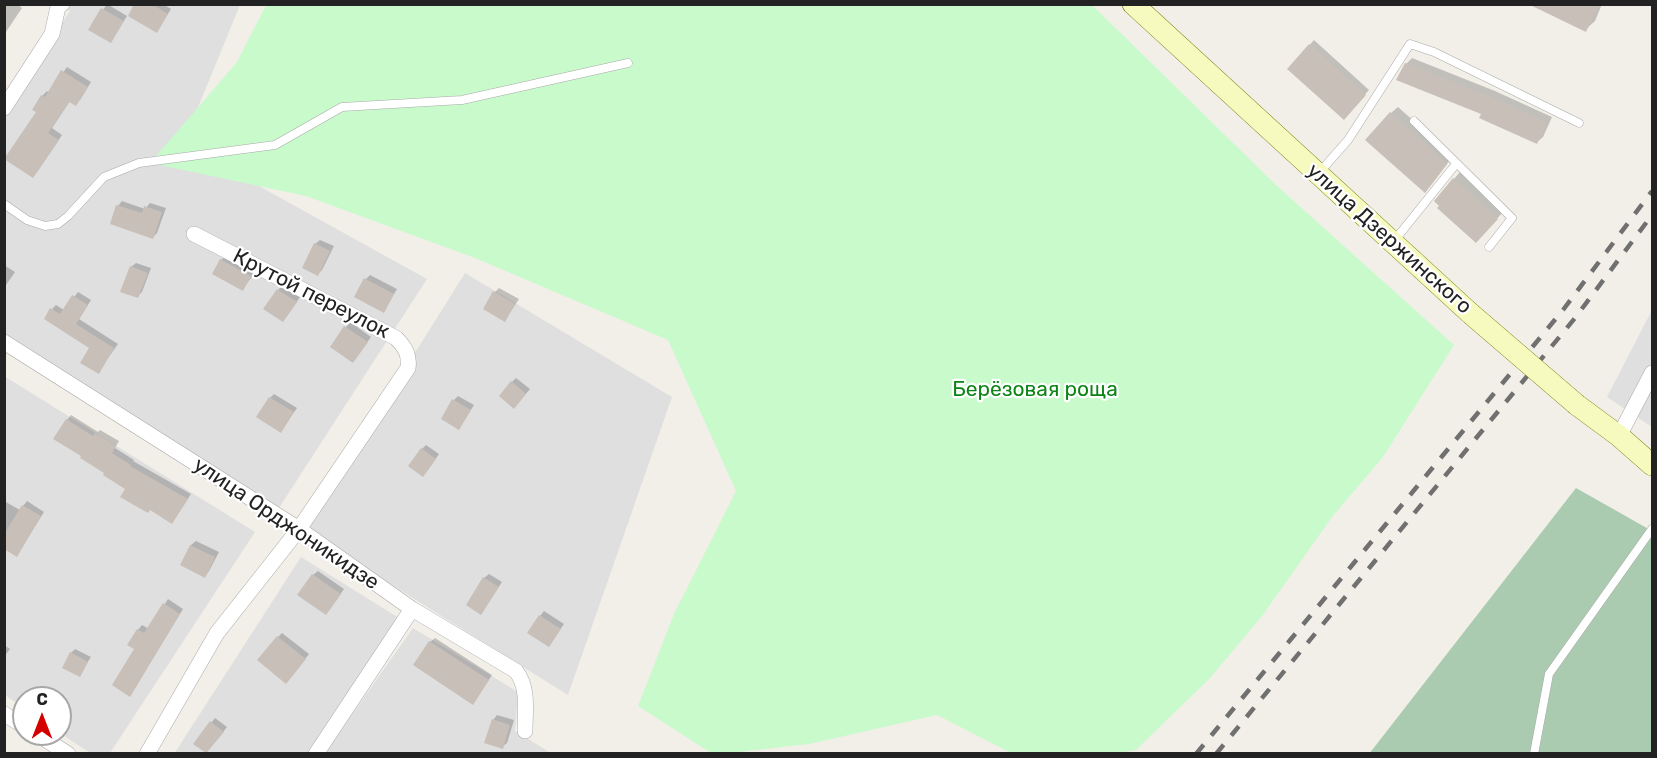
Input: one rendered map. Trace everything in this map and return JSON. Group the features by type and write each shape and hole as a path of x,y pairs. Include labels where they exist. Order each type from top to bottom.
{"main road":[{"name":"улица Дзержинского","path":"1133,4 1471,314 1577,405 1653,465"}],"street":[{"path":"4,108 52,34 57,6"},
{"name":"Крутой переулок","path":"194,234 396,338 404,346 409,359 408,368 299,529"},
{"name":"улица Орджоникидзе","path":"4,342 299,529 412,609 516,671 522,679 525,690 525,731"},
{"path":"1619,436 1653,373"},
{"path":"147,753 217,633 299,529"},
{"path":"316,753 412,609"}],"lane":[{"path":"1318,174 1348,140 1410,45 1434,52 1579,123"},
{"path":"4,204 27,220 45,226 58,224 104,177 140,163 275,145 342,107 462,100 628,63"},
{"path":"1414,121 1512,218 1489,247"},
{"path":"1393,243 1456,164"},
{"path":"1534,753 1549,674 1653,529"}],"shaded area":[{"path":"61,5 240,5 183,144 427,279 277,511 5,339 4,110 70,11"},
{"path":"465,273 672,397 568,695 304,530"},
{"path":"1652,310 1652,427 1607,397"},
{"path":"4,376 255,532 110,753 90,753 72,741 72,686 12,686 12,700 5,695"},
{"path":"301,557 399,618 308,753 174,754"},
{"path":"413,628 518,692 515,731 551,753 324,754"}],"green space":[{"name":"Берёзовая роща","path":"266,5 1092,5 1276,185 1454,345 1383,457 1332,517 1262,616 1210,678 1136,750 1113,754 1011,753 937,715 809,744 711,753 638,706 674,614 736,491 668,340 475,258 306,196 150,163 237,62"},
{"path":"1576,488 1652,531 1652,753 1369,754"}],"building":[{"path":"134,4 152,4 168,14 157,33 128,16"},
{"path":"1528,4 1599,4 1586,32"},
{"path":"101,8 124,21 111,43 88,30"},
{"path":"1309,44 1366,95 1344,120 1287,69"},
{"path":"1405,63 1489,96 1547,123 1537,144 1479,118 1481,114 1396,80"},
{"path":"61,70 88,87 76,106 69,102 48,133 59,140 33,178 4,159 36,112 32,110 41,95 45,97"},
{"path":"1390,112 1447,164 1425,193 1365,140"},
{"path":"1453,178 1498,219 1476,243 1437,208 1439,206 1434,201"},
{"path":"116,205 142,213 144,206 162,212 153,239 110,224"},
{"path":"314,243 330,251 318,276 302,268"},
{"path":"220,259 251,276 243,291 212,274"},
{"path":"130,266 148,273 138,298 120,292"},
{"path":"364,278 394,294 384,313 354,297"},
{"path":"277,289 297,302 283,322 263,309"},
{"path":"493,291 515,304 505,322 483,309"},
{"path":"72,295 88,305 76,324 114,348 99,374 80,363 89,348 44,319 50,308 60,314"},
{"path":"344,326 368,342 353,363 330,347"},
{"path":"511,381 526,394 514,409 499,396"},
{"path":"269,397 294,412 281,433 256,417"},
{"path":"452,399 471,410 459,430 441,419"},
{"path":"66,419 93,436 95,433 116,446 112,453 130,466 188,499 172,524 150,510 148,513 120,497 125,489 80,458 81,456 53,439"},
{"path":"421,448 436,459 423,477 408,466"},
{"path":"22,505 41,516 17,557 4,549 4,534"},
{"path":"190,545 215,557 205,578 180,565"},
{"path":"312,574 341,594 326,615 297,595"},
{"path":"483,577 499,587 481,615 466,605"},
{"path":"163,603 180,614 130,697 112,685 134,649 127,645 137,629 144,633"},
{"path":"539,615 561,629 549,647 527,633"},
{"path":"277,636 306,659 286,684 257,660"},
{"path":"429,641 489,680 473,705 413,665"},
{"path":"70,652 88,662 80,677 62,668"},
{"path":"492,719 510,725 503,749 484,743"},
{"path":"210,721 224,732 206,753 193,744"}],"railway":[{"path":"1196,754 1563,310 1652,191"},
{"path":"1216,754 1575,318 1652,215"}]}
